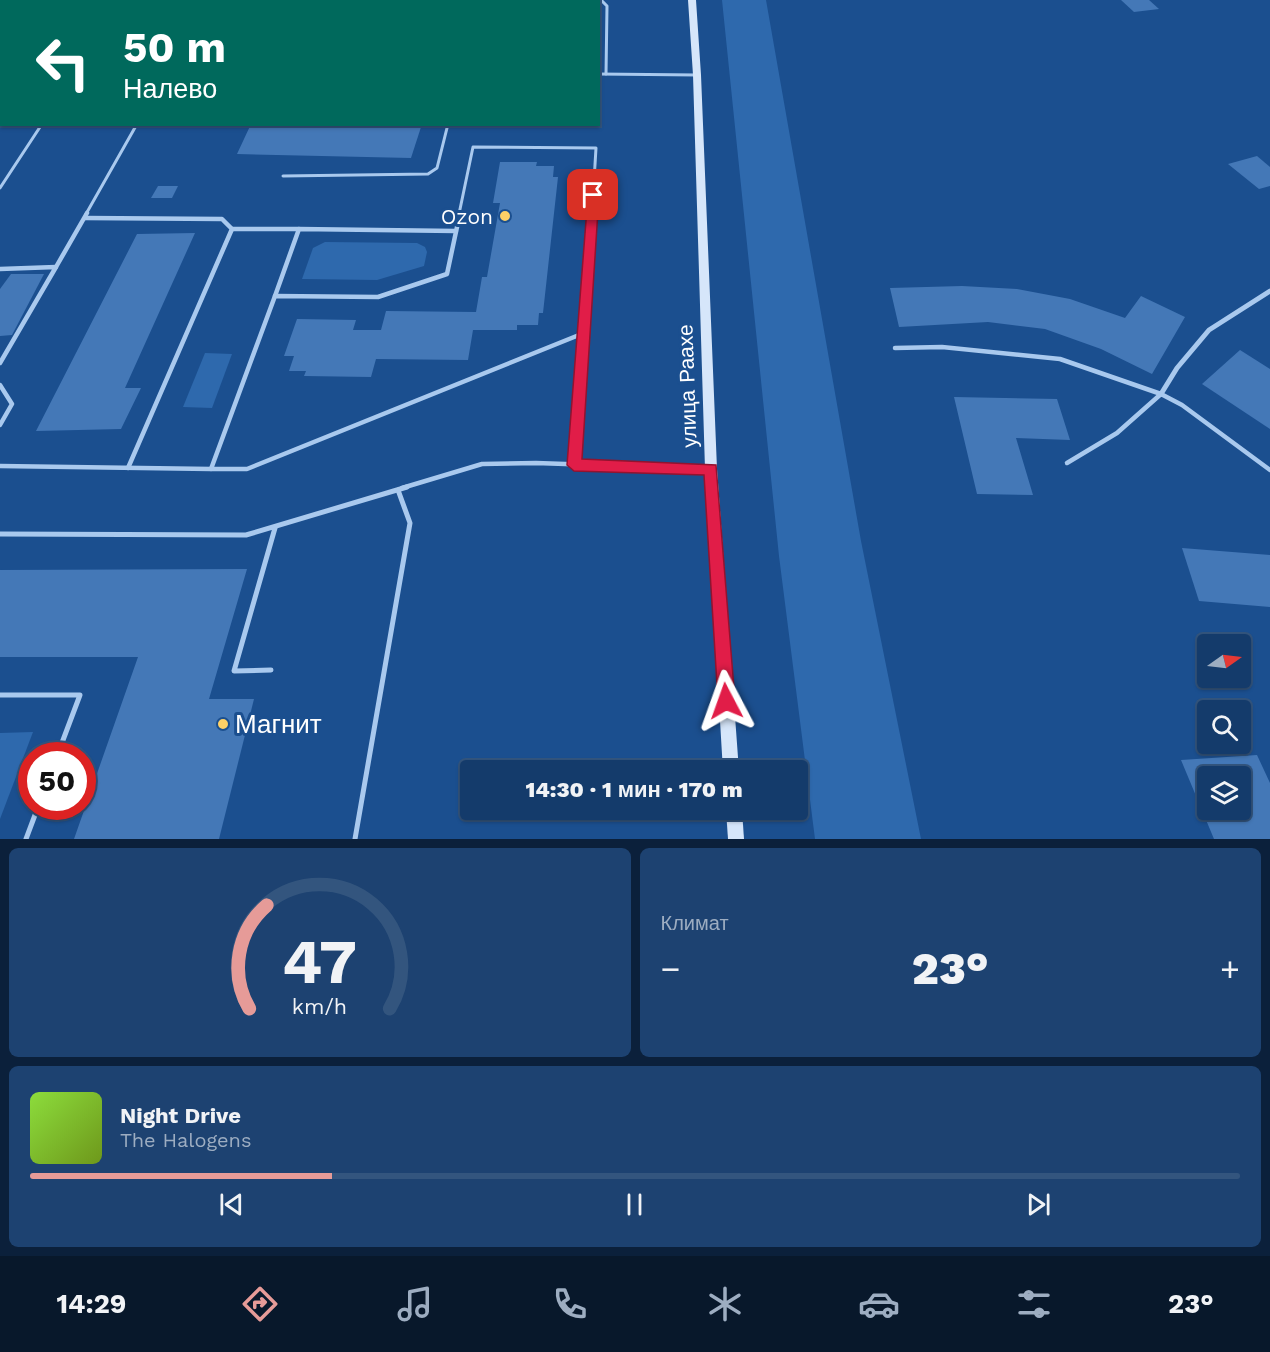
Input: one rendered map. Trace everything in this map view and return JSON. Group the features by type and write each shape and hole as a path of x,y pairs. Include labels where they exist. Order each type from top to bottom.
{"main road":[{"name":"улица Раахе","path":"692,0 697,75 711,469 730,760"},
{"path":"734,820 735,839"}],"street":[{"path":"1161,394 1177,368 1209,330 1270,291"}],"lane":[{"path":"601,0 608,6 606,74"},
{"path":"600,74 697,75"},
{"path":"0,188 41,126"},
{"path":"0,363 136,126"},
{"path":"283,176 428,174 437,168 448,126"},
{"path":"275,296 378,297 447,274 473,147 596,148 574,465"},
{"path":"85,218 222,219 232,228 456,231"},
{"path":"128,468 232,228"},
{"path":"212,469 299,229"},
{"path":"0,269 56,267"},
{"path":"0,466 247,469 584,333"},
{"path":"895,348 942,347 1001,351 1060,359 1161,394 1182,405 1270,470"},
{"path":"0,385 12,404 0,425"},
{"path":"1067,463 1103,446 1134,422 1161,394"},
{"path":"0,534 246,535 482,464 711,469"},
{"path":"355,839 410,523 398,490"},
{"path":"271,670 234,671 275,528"},
{"path":"0,695 80,695 62,742"},
{"path":"26,839 33,820"}],"shaded area":[{"path":"722,0 766,0 861,541 921,839 815,839 808,784 808,760 805,760 779,556"},
{"path":"325,242 417,243 425,247 427,252 424,266 377,280 302,279 313,248"},
{"path":"205,353 232,354 212,408 183,407"},
{"path":"33,732 29,742 18,742 18,772 0,819 0,733"}],"building":[{"path":"1121,0 1149,0 1159,9 1134,12"},
{"path":"250,126 421,126 411,158 237,154"},
{"path":"1257,156 1270,167 1270,186 1259,189 1228,164"},
{"path":"500,162 537,162 536,166 554,166 553,177 558,177 543,313 539,313 538,325 517,325 517,330 473,330 468,360 376,359 371,377 304,376 306,371 289,371 294,356 284,356 297,319 356,320 353,330 381,330 386,311 476,312 482,277 487,277 500,203 493,203"},
{"path":"158,186 178,186 172,198 151,198"},
{"path":"195,233 125,388 141,388 121,429 36,431 137,234"},
{"path":"11,274 44,274 12,335 0,336 0,289"},
{"path":"962,286 1017,289 1070,299 1125,318 1141,296 1185,317 1152,374 1101,349 1045,329 988,322 899,327 890,288"},
{"path":"1240,350 1270,369 1270,429 1202,384"},
{"path":"954,397 1057,399 1070,440 1016,438 1033,495 977,494"},
{"path":"1182,548 1270,555 1270,607 1199,601"},
{"path":"247,569 209,699 254,699 219,839 74,839 81,820 96,820 96,776 138,657 0,657 0,570"},
{"path":"1257,755 1270,783 1270,839 1214,839 1206,820 1251,820 1251,766 1197,766 1197,798 1181,760"}],"place":[{"name":"Ozon","path":"505,216"},
{"name":"Магнит","path":"223,724"}],"route":[{"path":"593,195 574,465 711,469 726,701"}]}
